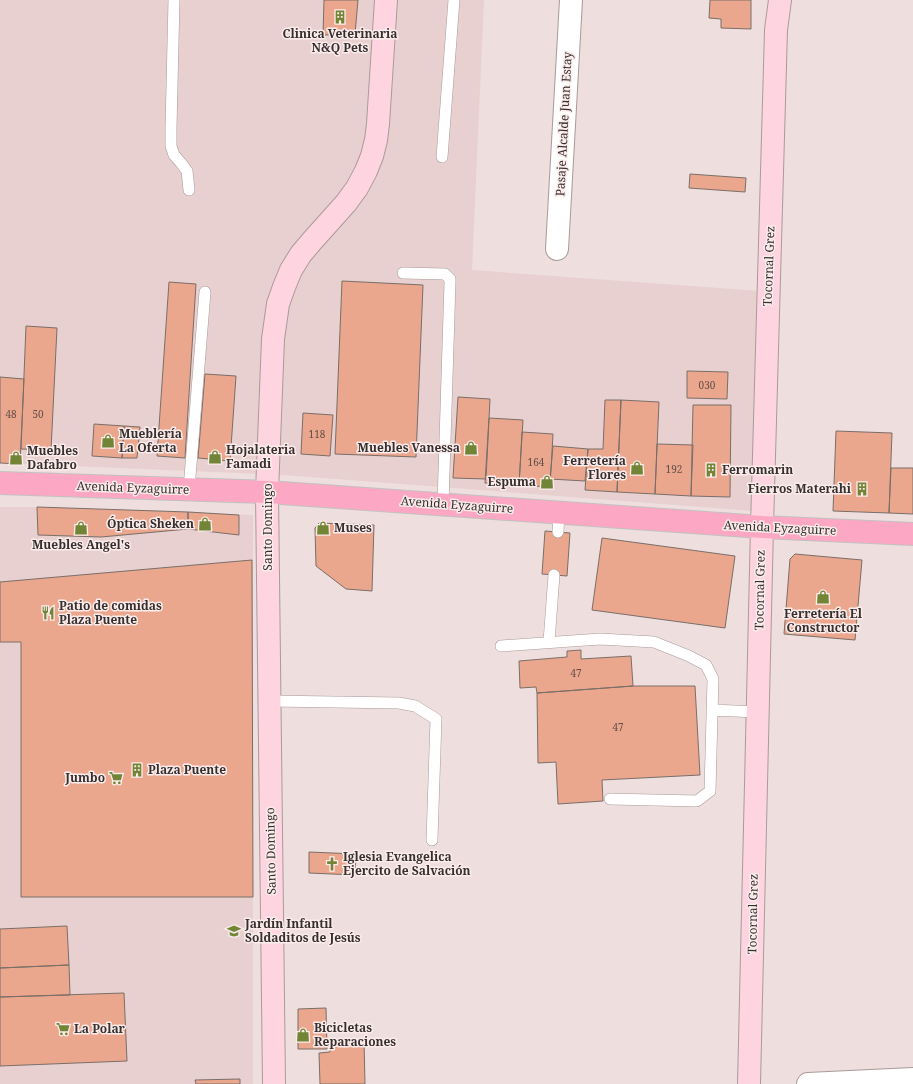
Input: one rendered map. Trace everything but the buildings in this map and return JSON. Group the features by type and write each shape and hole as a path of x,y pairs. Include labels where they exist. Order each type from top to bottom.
{"main road":[{"name":"Avenida Eyzaguirre","path":"0,484 267,492 443,504 559,522 913,534"}],"street":[{"name":"Santo Domingo","path":"274,1084 267,492 273,339 278,304 291,270 312,240 346,203 357,188 372,156 378,124 386,0"},
{"name":"Pasaje Alcalde Juan Estay","path":"557,249 572,0"},
{"name":"Tocornal Grez","path":"749,1084 757,712 776,30 780,0"},
{"path":"808,1084 913,1079"}],"lane":[{"path":"174,0 171,146 174,155 187,171 189,190"},
{"path":"442,157 454,0"},
{"path":"403,273 445,274 450,279 443,504"},
{"path":"189,489 204,292"},
{"path":"550,642 554,575"},
{"path":"501,646 600,639 654,642 690,656 706,665 713,679 710,791 697,801 610,799"},
{"path":"270,701 399,703 414,706 436,719 432,840"},
{"path":"712,710 757,712"}],"shaded area":[{"path":"0,0 484,0 472,270 760,291 754,511 283,475 0,463"},
{"path":"0,507 253,515 253,1084 0,1084"}],"place":[{"name":"Clinica Veterinaria N&Q Pets","path":"340,17"},
{"name":"Mueblería La Oferta","path":"108,441"},
{"name":"Muebles Vanessa","path":"471,448"},
{"name":"Hojalateria Famadi","path":"215,457"},
{"name":"Muebles Dafabro","path":"16,458"},
{"name":"Ferretería Flores","path":"637,468"},
{"name":"Ferromarin","path":"711,470"},
{"name":"Espuma","path":"547,482"},
{"name":"Fierros Materahi","path":"862,489"},
{"name":"Óptica Sheken","path":"205,524"},
{"name":"Muebles Angel's","path":"81,528"},
{"name":"Muses","path":"323,528"},
{"name":"Ferretería El Constructor","path":"823,597"},
{"name":"Patio de comidas Plaza Puente","path":"48,613"},
{"name":"Plaza Puente","path":"137,770"},
{"name":"Jumbo","path":"116,778"},
{"name":"Iglesia Evangelica Ejercito de Salvación","path":"332,864"},
{"name":"Jardín Infantil Soldaditos de Jesús","path":"234,931"},
{"name":"La Polar","path":"63,1029"},
{"name":"Bicicletas Reparaciones","path":"303,1035"}]}
